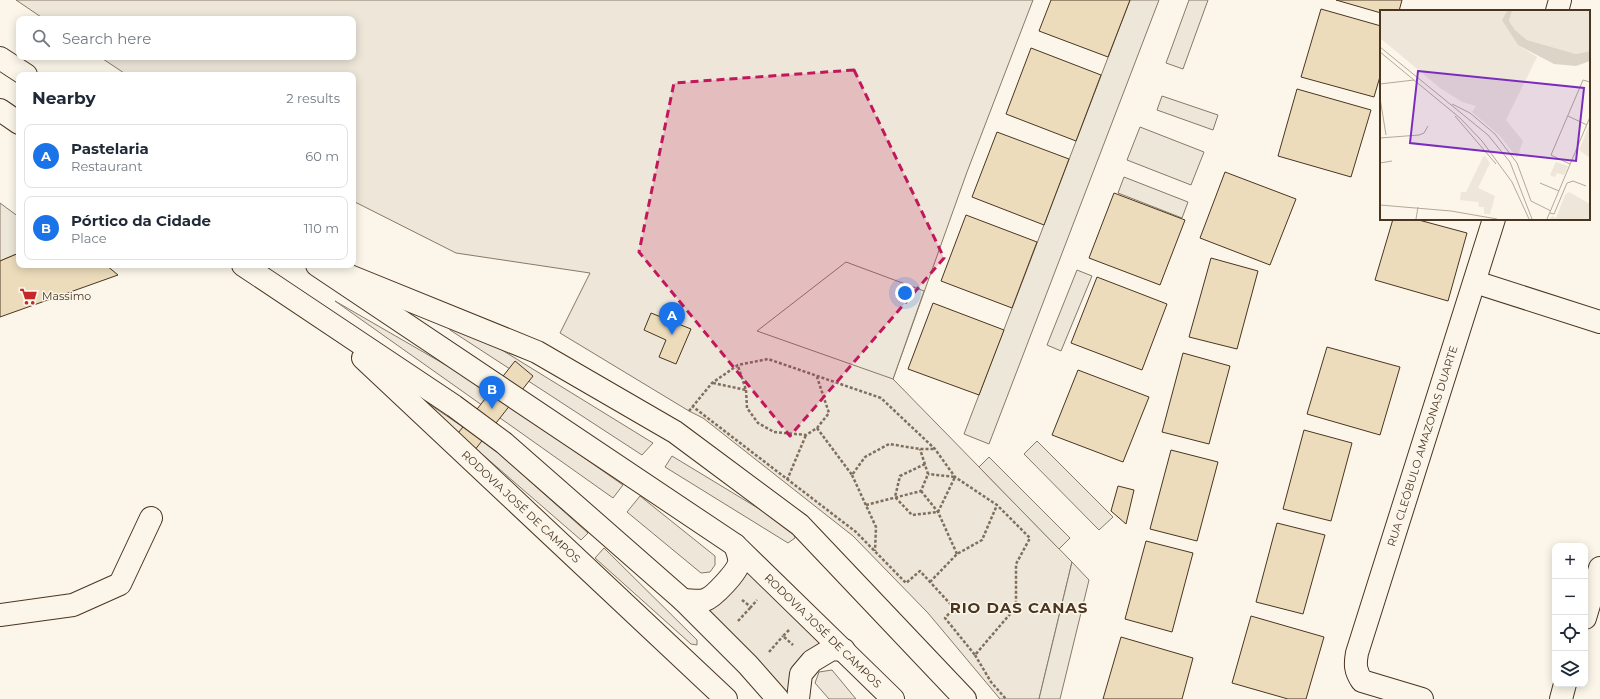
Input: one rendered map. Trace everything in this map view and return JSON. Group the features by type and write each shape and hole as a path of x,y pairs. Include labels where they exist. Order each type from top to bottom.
{"main road":[{"path":"1557,10 1560,0"},
{"path":"0,58 21,72"},
{"path":"0,110 16,120"},
{"name":"RUA CLEÓBULO AMAZONAS DUARTE","path":"1422,699 1362,681 1357,675 1355,666 1357,653 1494,220"},
{"path":"247,268 454,406 504,443 683,600 748,666 778,699"},
{"name":"RODOVIA JOSÉ DE CAMPOS","path":"322,268 497,384 735,545 893,699"},
{"path":"330,268 537,352 675,432 800,525 965,699"},
{"path":"1475,282 1600,322"},
{"name":"RODOVIA JOSÉ DE CAMPOS","path":"316,313 726,699"},
{"path":"0,615 73,605 120,584 151,518"},
{"path":"683,600 706,600 725,584 739,565 735,545"},
{"path":"1586,615 1600,568"},
{"path":"798,699 801,674 812,661 832,649 844,650"},
{"path":"1561,699 1564,687"}],"path":[{"path":"689,411 712,383 738,365 768,360 881,398 935,449 955,476 997,505 1030,538 1016,564 1016,607 975,655"},
{"path":"738,365 746,390 747,408 758,423 774,432 806,435"},
{"path":"787,480 806,435 817,428 830,413 817,377"},
{"path":"712,383 746,390"},
{"path":"692,406 856,532 906,582 920,571 954,608 945,618 975,655 991,682 1006,699"},
{"path":"817,428 852,475 866,505 876,527 874,551"},
{"path":"852,475 865,457 888,444 920,449 935,449"},
{"path":"920,449 928,474 920,491"},
{"path":"895,497 900,476 925,464"},
{"path":"928,474 955,476"},
{"path":"938,512 955,476"},
{"path":"866,505 920,491"},
{"path":"920,491 938,512 957,554"},
{"path":"895,497 912,515 938,512"},
{"path":"930,582 957,554 982,540 997,505"},
{"path":"736,624 751,607"},
{"path":"763,648 768,653 783,636"}],"highlighted area":[{"path":"854,70 944,258 790,436 639,252 674,83"}],"shaded area":[{"path":"16,0 1033,0 967,172 893,379 1072,562 1039,699 1000,699 928,613 853,536 703,418 560,333 590,273 456,253 356,203 356,72 122,72 104,60 356,60 356,16 40,16"},
{"path":"1130,0 1159,0 989,444 964,434"},
{"path":"1189,0 1208,0 1183,69 1166,63"},
{"path":"1162,96 1218,115 1213,130 1157,110"},
{"path":"1140,127 1204,152 1191,185 1127,160"},
{"path":"1124,177 1188,202 1182,218 1118,193"},
{"path":"0,203 16,215 16,254 0,261"},
{"path":"846,262 924,291 893,379 757,331"},
{"path":"1077,270 1092,276 1061,351 1047,345"},
{"path":"335,301 477,383 623,485 613,498"},
{"path":"449,323 458,323 653,443 642,455 450,330"},
{"path":"407,389 488,444 588,533 581,540"},
{"path":"1037,441 1113,517 1099,530 1024,454"},
{"path":"672,456 794,530 795,538 788,543 665,467"},
{"path":"989,457 1070,538 1059,549 979,467"},
{"path":"640,496 715,556 715,565 710,572 701,573 627,512"},
{"path":"604,548 697,640 697,645 691,644 595,558"},
{"path":"1072,562 1089,580 1060,699 1039,699"},
{"path":"739,565 844,650 812,661 798,699 778,699 701,601"},
{"path":"832,670 856,699 829,699 815,683 819,672"}],"building":[{"path":"1051,0 1130,0 1108,57 1039,31"},
{"path":"1336,0 1402,0 1399,10 1380,10 1380,13"},
{"path":"1321,9 1380,26 1380,76 1374,97 1301,77"},
{"path":"1031,48 1101,75 1076,141 1006,114"},
{"path":"1297,89 1371,110 1351,177 1278,156"},
{"path":"997,132 1069,159 1044,225 972,197"},
{"path":"1225,172 1296,199 1270,265 1200,238"},
{"path":"1114,193 1185,220 1160,285 1089,258"},
{"path":"966,215 1037,242 1012,308 941,281"},
{"path":"1393,220 1419,220 1467,233 1448,301 1375,280"},
{"name":"Massimo","path":"16,254 16,268 110,268 118,275 0,317 0,261"},
{"path":"1211,258 1258,271 1237,349 1189,337"},
{"path":"1097,277 1167,304 1142,370 1071,343"},
{"path":"933,303 1004,330 979,395 908,369"},
{"path":"651,313 691,329 676,364 659,357 666,340 644,330"},
{"path":"1327,347 1400,367 1380,435 1307,414"},
{"path":"1183,353 1230,366 1209,444 1162,432"},
{"path":"515,361 533,376 474,451 455,437"},
{"path":"1078,370 1149,397 1123,462 1052,435"},
{"path":"1304,430 1352,443 1331,521 1283,509"},
{"path":"1171,450 1218,462 1197,541 1150,529"},
{"path":"1118,486 1134,490 1126,524 1111,511"},
{"path":"1277,523 1325,535 1303,614 1256,602"},
{"path":"1146,541 1193,553 1172,632 1125,619"},
{"path":"1251,616 1324,637 1306,699 1288,699 1232,683"},
{"path":"1121,637 1193,658 1182,699 1103,699"}],"place":[{"name":"Massimo","path":"29,296"},
{"name":"Pastelaria","path":"672,335"},
{"name":"Pórtico da Cidade","path":"492,409"}],"district":[{"name":"RIO DAS CANAS","path":"1019,608"}]}
